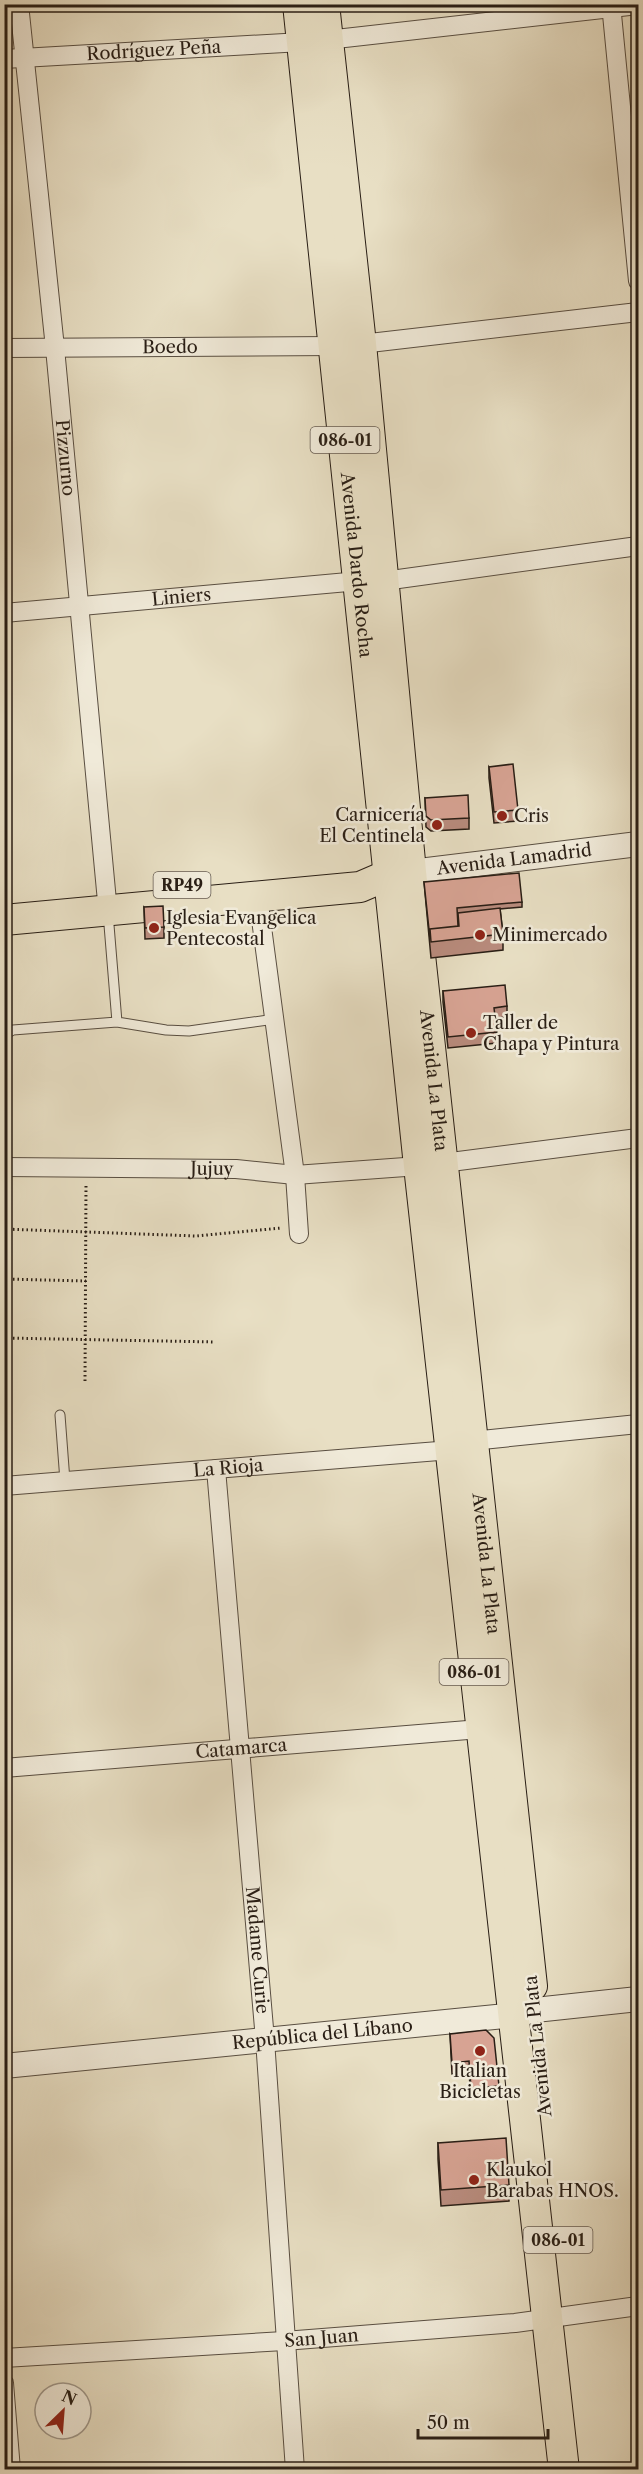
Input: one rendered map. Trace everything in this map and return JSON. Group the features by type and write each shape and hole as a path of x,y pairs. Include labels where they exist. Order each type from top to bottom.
{"main road":[{"name":"Avenida Dardo Rocha","path":"298,4 314,41 348,345 400,873"},
{"name":"Avenida Dardo Rocha","path":"314,41 324,4"},
{"name":"Avenida Lamadrid","path":"4,920 107,902 360,870 400,873"},
{"name":"Avenida Lamadrid","path":"4,900 107,902 258,897 360,887 400,873"},
{"name":"Avenida La Plata","path":"400,873 525,2012 556,2316 564,2469"},
{"name":"Avenida La Plata","path":"462,1446 480,1729 525,2012"},
{"name":"Avenida La Plata","path":"556,2316 583,2469"}],"street":[{"name":"Pizzurno","path":"19,4 56,348 107,902"},
{"name":"Rodríguez Peña","path":"4,59 314,41 611,6 639,5"},
{"path":"611,6 639,281"},
{"name":"Boedo","path":"4,348 348,345 639,312"},
{"name":"Liniers","path":"4,613 371,581 639,546"},
{"name":"Avenida Lamadrid","path":"400,873 639,844"},
{"path":"258,897 296,1175 299,1229"},
{"name":"Jujuy","path":"4,1167 236,1169 296,1175 431,1164 639,1138"},
{"name":"La Rioja","path":"4,1486 462,1446 639,1424"},
{"name":"Madame Curie","path":"216,1468 238,1748 265,2040 284,2341 295,2469"},
{"name":"Catamarca","path":"4,1768 480,1729"},
{"name":"República del Líbano","path":"4,2066 639,2000"},
{"name":"San Juan","path":"4,2358 284,2341 515,2323 639,2306"},
{"path":"4,2383 11,2469"}],"lane":[{"path":"107,902 117,1022"},
{"path":"4,1035 13,1030 117,1022 166,1030 189,1031 275,1019"},
{"path":"60,1415 65,1481"}],"path":[{"path":"85,1381 87,1168"},
{"path":"4,1229 196,1236 299,1229"},
{"path":"4,1279 86,1281"},
{"path":"4,1338 215,1342"}],"building":[{"path":"513,764 518,810 494,812 489,767"},
{"path":"468,795 469,818 431,820 426,816 425,798"},
{"path":"519,873 522,902 457,908 458,926 430,929 430,939 424,882"},
{"path":"163,906 164,927 145,928 144,907"},
{"path":"500,908 503,934 431,942 430,929 459,926 458,913"},
{"path":"505,985 507,1006 494,1008 497,1032 448,1037 443,991"},
{"path":"486,2030 494,2038 499,2086 471,2088 469,2061 452,2063 450,2034"},
{"name":"Klaukol Barabas HNOS.","path":"506,2138 509,2185 441,2190 438,2143"}],"place":[{"name":"Cris","path":"502,816"},
{"name":"Carnicería El Centinela","path":"437,825"},
{"name":"Iglesia Evangelica Pentecostal","path":"154,928"},
{"name":"Minimercado","path":"480,935"},
{"name":"Taller de Chapa y Pintura","path":"471,1033"},
{"name":"Italian Bicicletas","path":"480,2051"},
{"name":"Klaukol Barabas HNOS.","path":"474,2180"}]}
